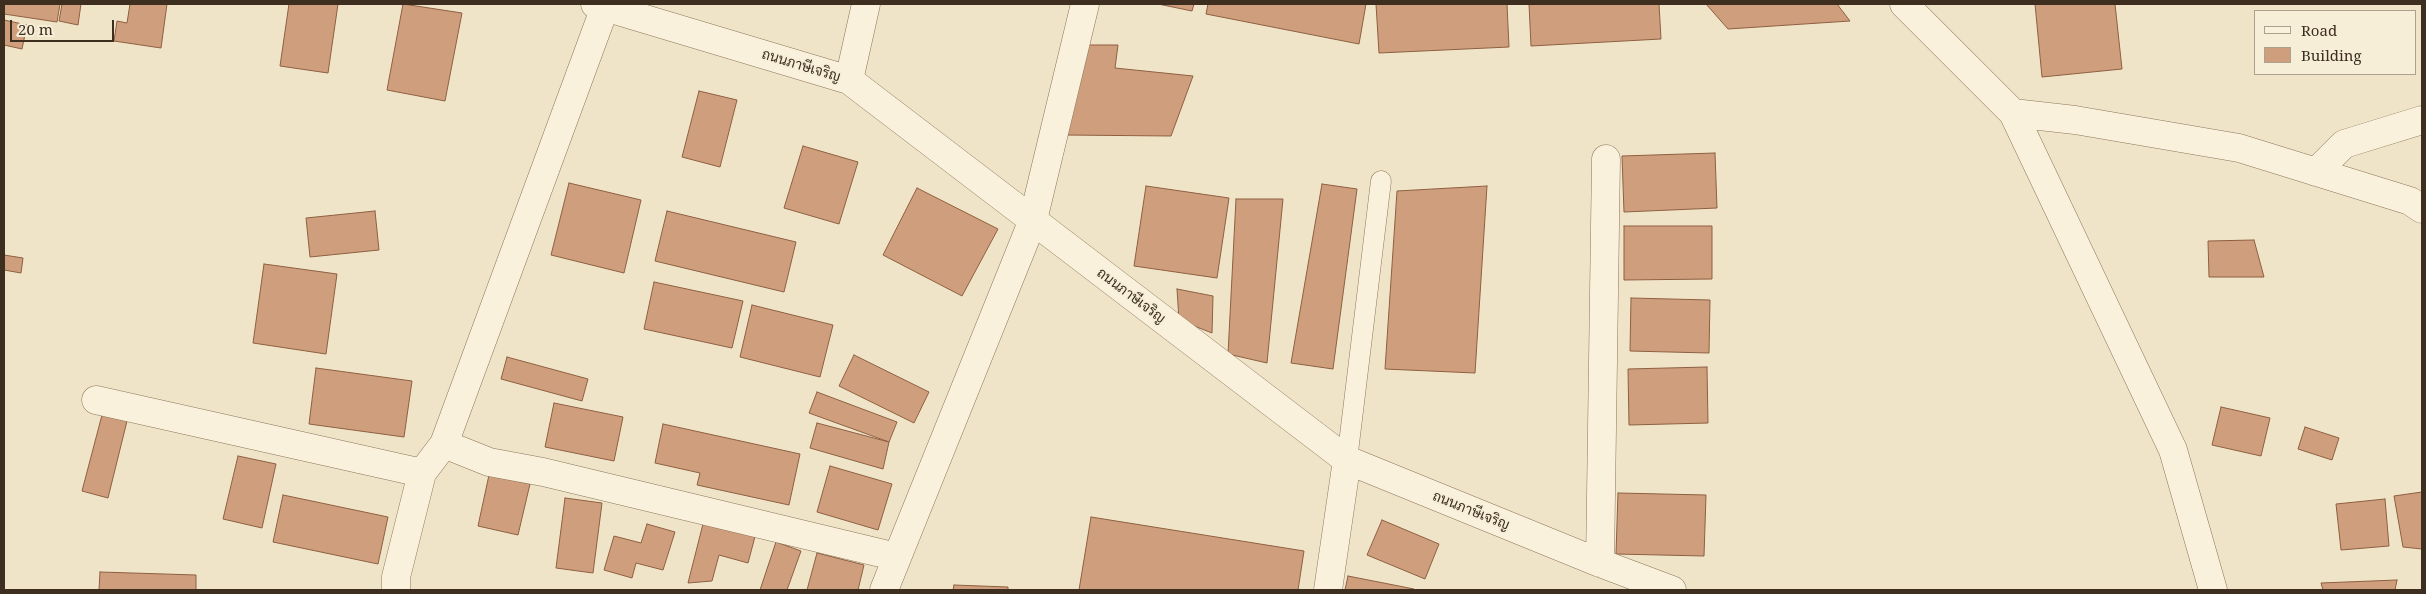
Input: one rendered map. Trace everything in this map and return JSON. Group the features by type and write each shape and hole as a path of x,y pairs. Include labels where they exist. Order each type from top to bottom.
{"street":[{"path":"848,80 866,4"},
{"path":"884,590 1033,220 1085,4"},
{"path":"1904,4 2013,113 2173,450 2213,590"},
{"path":"396,590 396,577 422,472 444,444 600,5"},
{"name":"ถนนภาษีเจริญ","path":"600,5 848,80 1347,460 1600,564 1672,590"},
{"path":"2013,113 2075,120 2239,148 2410,201 2422,209"},
{"path":"2316,172 2344,144 2422,120"},
{"path":"1600,564 1606,159"},
{"path":"96,400 422,472"},
{"path":"444,444 489,462 543,472 897,557"},
{"path":"1328,590 1347,460"}],"lane":[{"path":"1347,460 1381,181"}],"building":[{"path":"4,4 60,4 57,22 4,14"},
{"path":"62,4 81,4 78,25 59,21"},
{"path":"130,4 167,4 161,48 114,41 117,21 127,23"},
{"path":"289,4 338,4 328,73 280,66"},
{"path":"403,4 462,13 445,101 387,90"},
{"path":"1158,4 1194,4 1192,11"},
{"path":"1208,4 1366,4 1359,44 1206,14"},
{"path":"1376,4 1507,4 1509,47 1379,53"},
{"path":"1529,4 1659,4 1661,39 1531,46"},
{"path":"1706,4 1837,4 1850,21 1728,29"},
{"path":"2035,4 2115,4 2122,69 2042,77"},
{"path":"4,20 27,25 22,49 4,45"},
{"path":"1086,45 1118,45 1115,68 1193,76 1171,136 1065,135"},
{"path":"699,91 737,100 720,167 682,157"},
{"path":"803,146 858,162 839,224 784,208"},
{"path":"1715,153 1717,208 1624,212 1622,156"},
{"path":"569,183 641,200 624,273 551,255"},
{"path":"1322,184 1357,189 1333,369 1291,363"},
{"path":"1146,186 1229,198 1217,278 1134,266"},
{"path":"1487,186 1475,373 1385,369 1397,191"},
{"path":"917,188 998,229 962,296 883,255"},
{"path":"1236,199 1283,199 1267,363 1228,354"},
{"path":"375,211 379,250 310,257 306,218"},
{"path":"667,211 796,242 784,292 655,261"},
{"path":"1624,226 1712,226 1712,279 1624,280"},
{"path":"2254,240 2264,277 2209,277 2208,241"},
{"path":"4,255 23,258 21,273 4,270"},
{"path":"264,264 337,274 326,354 253,343"},
{"path":"654,282 743,301 732,348 644,329"},
{"path":"1177,289 1213,296 1212,333 1179,320"},
{"path":"1631,298 1710,300 1709,353 1630,351"},
{"path":"752,305 833,325 820,377 740,357"},
{"path":"854,355 929,392 914,423 839,386"},
{"path":"507,357 588,379 582,401 501,379"},
{"path":"1707,367 1708,423 1629,425 1628,369"},
{"path":"316,368 412,381 404,437 309,424"},
{"path":"817,392 897,422 889,442 809,413"},
{"path":"554,403 623,417 614,461 545,447"},
{"path":"2221,407 2270,418 2261,456 2212,445"},
{"path":"102,415 127,421 108,498 82,491"},
{"path":"817,423 889,442 883,469 810,448"},
{"path":"663,424 800,454 789,505 697,485 700,473 655,463"},
{"path":"2305,427 2339,438 2332,460 2298,449"},
{"path":"238,456 276,464 262,528 223,519"},
{"path":"830,466 892,484 878,530 817,512"},
{"path":"489,475 530,484 518,535 478,526"},
{"path":"2422,492 2422,549 2403,547 2394,496"},
{"path":"1618,493 1706,495 1704,556 1616,554"},
{"path":"283,495 388,517 378,564 273,542"},
{"path":"565,498 602,503 593,573 556,568"},
{"path":"2385,499 2389,546 2341,550 2336,504"},
{"path":"705,516 757,529 748,563 719,555 712,581 688,583"},
{"path":"1091,517 1304,551 1298,590 1079,590"},
{"path":"1382,520 1439,544 1425,579 1367,555"},
{"path":"647,524 675,532 663,570 636,563 632,578 604,570 614,536 641,543"},
{"path":"776,542 801,551 787,590 760,590"},
{"path":"817,553 864,565 858,590 807,590"},
{"path":"100,572 196,575 196,590 99,590"},
{"path":"1348,576 1414,589 1414,590 1345,590"},
{"path":"2397,580 2395,590 2323,590 2321,583"},
{"path":"954,585 1008,587 1008,590 953,590"}]}
